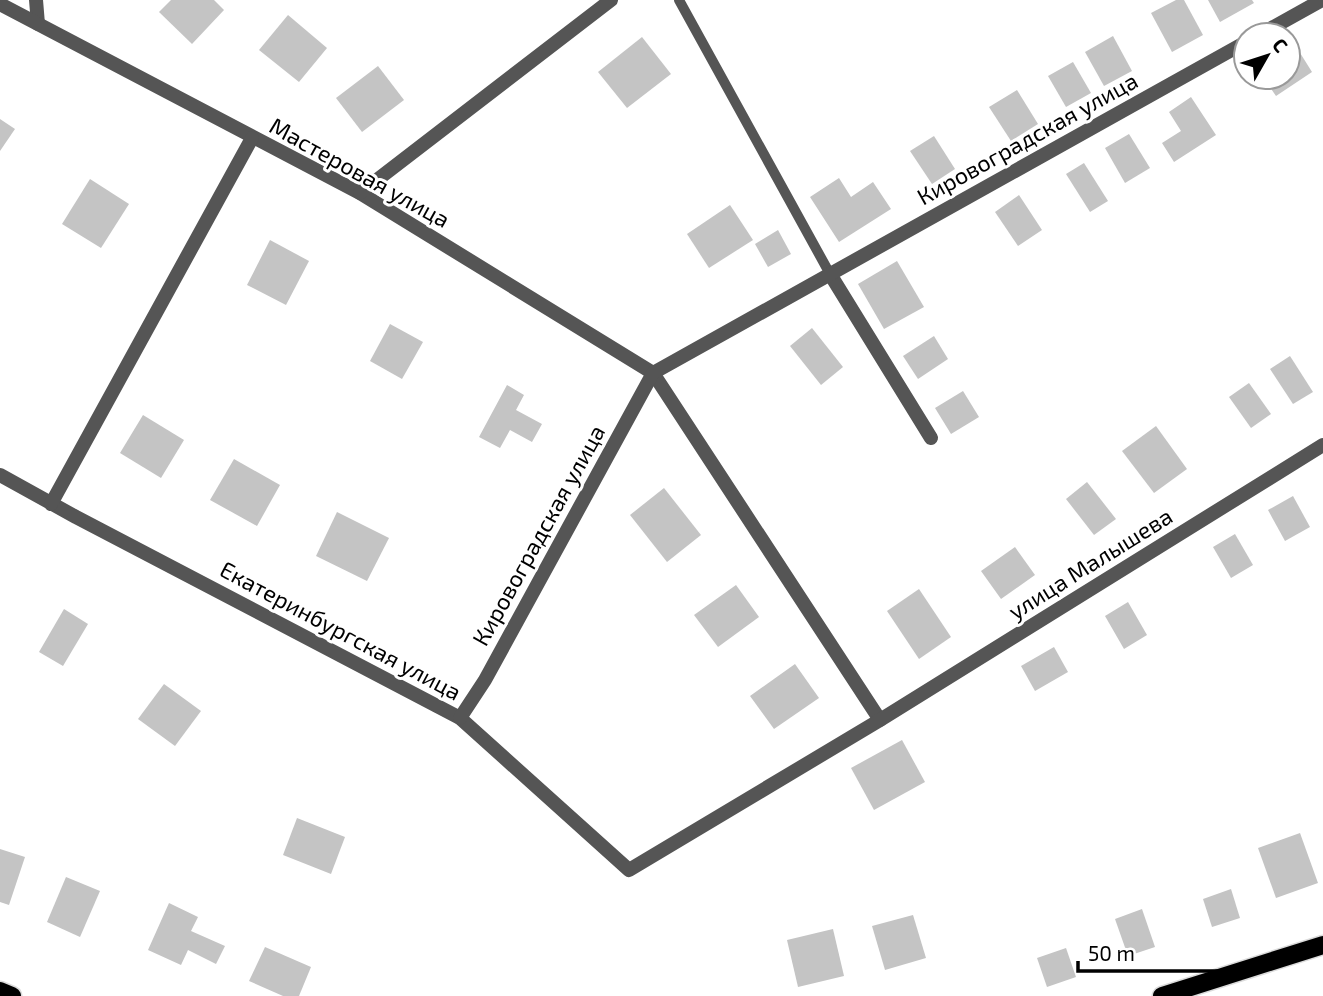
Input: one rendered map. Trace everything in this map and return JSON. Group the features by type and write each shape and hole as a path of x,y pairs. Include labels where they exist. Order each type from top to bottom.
{"main road":[{"path":"1162,996 1323,945"},
{"path":"0,991 12,996"}],"street":[{"path":"36,0 38,24"},
{"path":"360,193 611,0"},
{"path":"1278,21 1300,5 1322,0"},
{"name":"Мастеровая улица","path":"0,4 360,193 653,373"},
{"name":"Кировоградская улица","path":"460,718 485,680 653,373 1232,50"},
{"path":"51,504 252,138"},
{"path":"830,274 931,438"},
{"path":"653,373 880,720"},
{"name":"улица Малышева","path":"629,870 880,720 1323,444"},
{"name":"Екатеринбургская улица","path":"0,475 460,718 629,870"}],"lane":[{"path":"679,0 830,274"}],"building":[{"path":"171,0 214,0 224,10 192,44 159,12"},
{"path":"1176,0 1184,0 1203,35 1172,52 1151,13"},
{"path":"1208,0 1252,0 1254,3 1220,22"},
{"path":"288,15 327,48 299,82 259,50"},
{"path":"1113,36 1132,71 1104,86 1085,52"},
{"path":"642,37 671,74 627,108 598,72"},
{"path":"1302,56 1312,72 1302,79"},
{"path":"1073,62 1091,93 1066,107 1048,76"},
{"path":"378,66 404,100 362,132 336,98"},
{"path":"1017,90 1038,124 1011,141 989,107"},
{"path":"1191,97 1216,135 1174,162 1162,143 1181,131 1169,112"},
{"path":"0,119 15,129 0,151"},
{"path":"1129,134 1150,168 1125,183 1105,148"},
{"path":"934,136 955,169 932,184 910,151"},
{"path":"1084,163 1108,201 1090,212 1066,174"},
{"path":"839,178 851,197 873,182 891,209 839,242 810,197"},
{"path":"90,179 129,204 101,248 62,224"},
{"path":"1019,195 1042,230 1018,246 995,212"},
{"path":"730,205 753,240 709,268 687,234"},
{"path":"778,230 791,254 768,267 755,244"},
{"path":"270,240 309,261 286,305 247,285"},
{"path":"897,261 924,307 884,329 858,284"},
{"path":"390,324 423,342 402,379 370,361"},
{"path":"812,328 843,367 821,385 790,346"},
{"path":"934,336 948,359 918,379 903,356"},
{"path":"1290,356 1313,392 1293,404 1270,369"},
{"path":"1249,383 1271,414 1251,428 1229,397"},
{"path":"507,385 524,395 516,410 542,424 532,442 510,430 500,448 479,437"},
{"path":"963,391 979,417 951,434 935,408"},
{"path":"143,415 184,440 161,478 120,453"},
{"path":"1156,426 1187,469 1154,493 1122,451"},
{"path":"234,459 280,485 257,526 210,500"},
{"path":"1087,482 1116,519 1094,535 1066,499"},
{"path":"664,488 701,535 667,562 630,515"},
{"path":"1293,496 1310,527 1285,541 1268,510"},
{"path":"337,512 389,538 367,581 316,556"},
{"path":"1235,534 1253,565 1231,578 1213,547"},
{"path":"1015,547 1035,575 1001,599 981,571"},
{"path":"736,585 759,617 718,647 694,615"},
{"path":"919,589 951,637 919,659 887,611"},
{"path":"1128,602 1147,635 1124,649 1105,616"},
{"path":"64,609 88,624 63,666 39,652"},
{"path":"1054,647 1068,672 1035,691 1021,666"},
{"path":"795,664 819,698 774,729 750,696"},
{"path":"164,684 201,711 175,746 138,719"},
{"path":"902,740 925,782 874,810 851,768"},
{"path":"297,818 345,837 331,874 283,855"},
{"path":"1300,833 1318,883 1276,898 1258,848"},
{"path":"0,849 25,857 9,905 0,902"},
{"path":"66,877 100,891 80,937 47,922"},
{"path":"1231,889 1240,918 1212,927 1203,899"},
{"path":"169,903 198,917 191,931 225,946 216,964 188,950 181,965 148,950"},
{"path":"1142,909 1155,947 1128,956 1115,919"},
{"path":"913,915 926,958 885,970 872,926"},
{"path":"833,929 844,976 798,987 787,940"},
{"path":"265,947 311,967 299,996 283,996 249,981"},
{"path":"1066,948 1076,977 1047,987 1037,958"}]}
